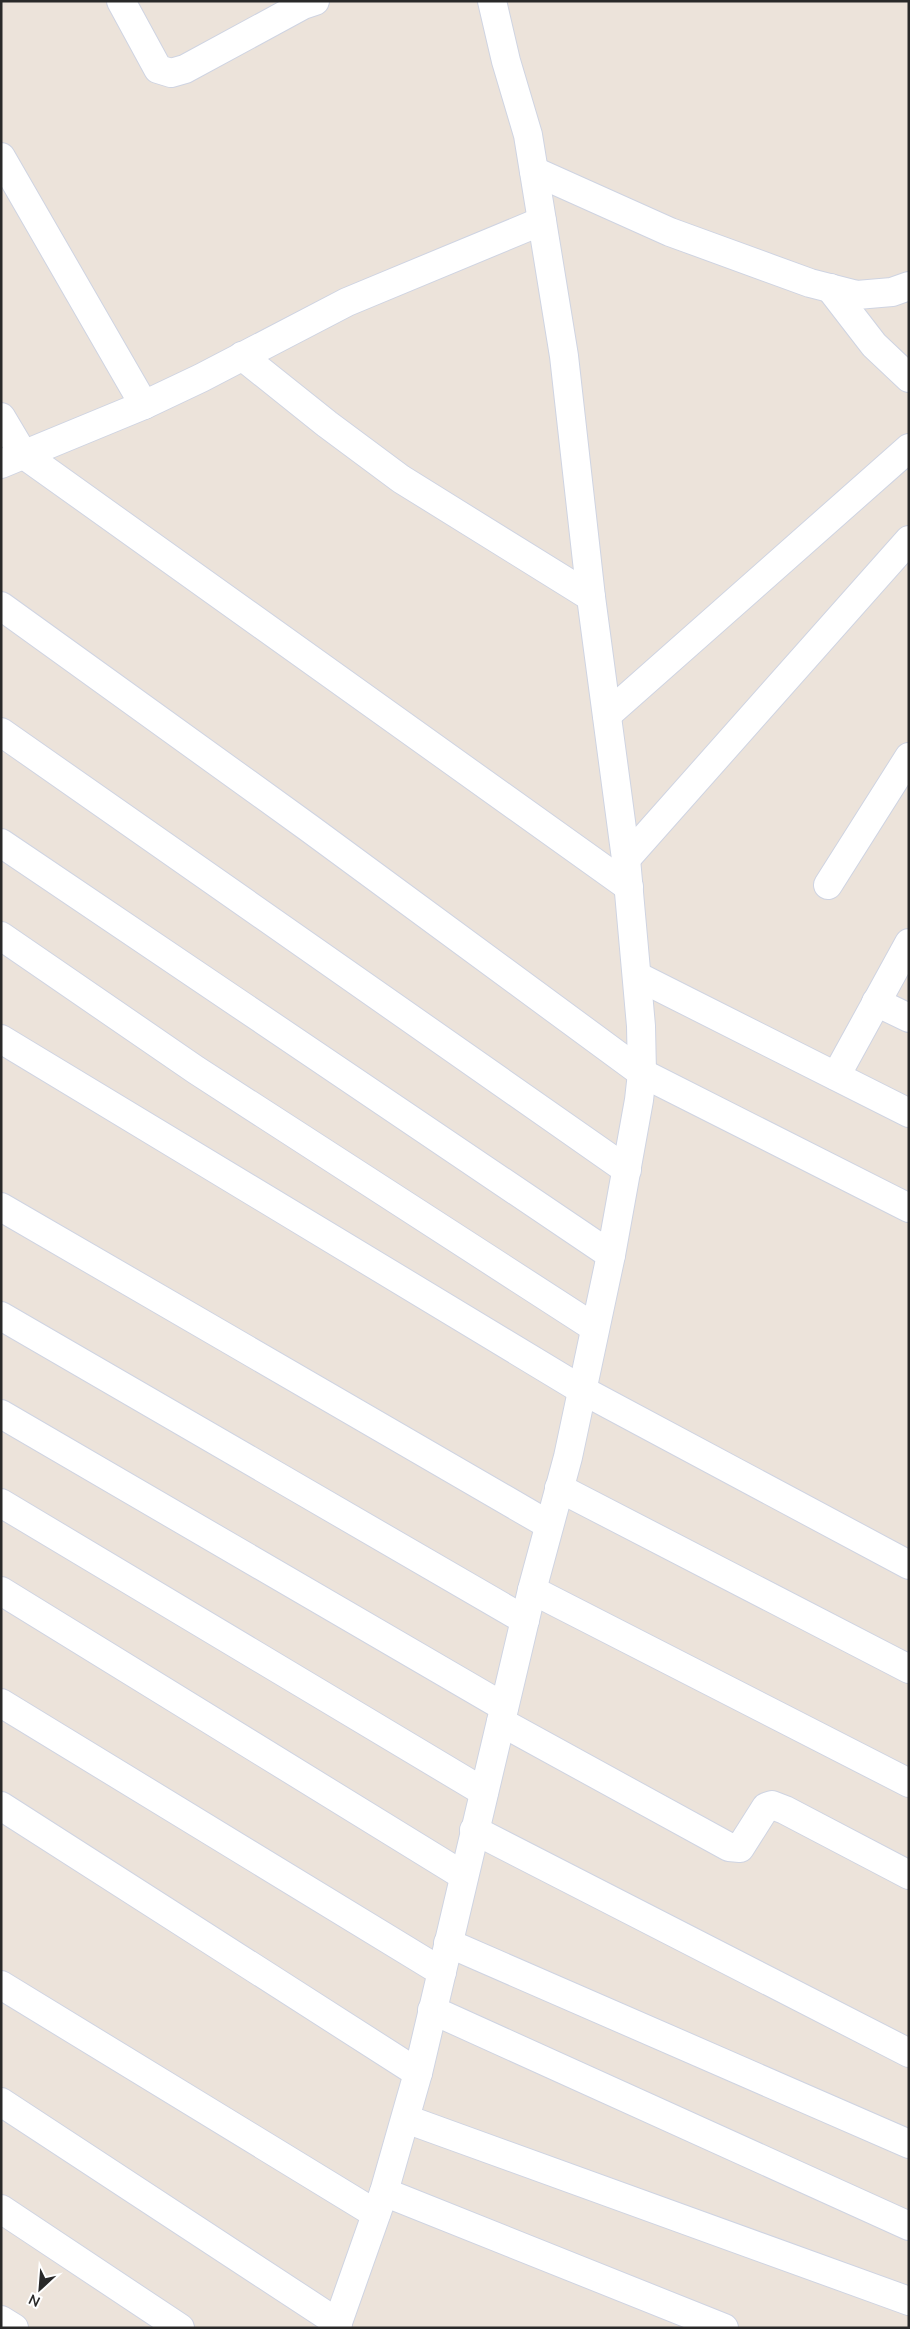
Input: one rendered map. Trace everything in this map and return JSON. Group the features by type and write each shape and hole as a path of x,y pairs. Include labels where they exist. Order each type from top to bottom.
{"street":[{"path":"121,1 158,69 171,73 185,69 303,5 315,1"},
{"path":"1,2102 337,2325 380,2203 406,2119 532,1590 560,1488 627,1170 642,1073 641,1026 626,860 591,597 564,356 528,135 506,60 492,1"},
{"path":"1,157 144,405"},
{"path":"534,171 670,232 810,283 856,295 892,292 909,286"},
{"path":"12,459 144,405 347,302 542,221"},
{"path":"830,288 874,345 909,378"},
{"path":"242,356 327,424 401,479 591,597"},
{"path":"1,417 12,459 628,887"},
{"path":"607,715 909,448"},
{"path":"626,860 909,540"},
{"path":"1,606 309,828 642,1073 909,1208"},
{"path":"1,732 627,1170"},
{"path":"828,885 909,757"},
{"path":"1,843 610,1255"},
{"path":"1,936 196,1070 595,1328"},
{"path":"836,1076 909,943"},
{"path":"637,976 909,1113"},
{"path":"876,1002 909,1018"},
{"path":"1,1039 582,1390 909,1565"},
{"path":"1,1207 549,1525"},
{"path":"1,1316 525,1620"},
{"path":"1,1414 503,1715 735,1849 740,1848 744,1844 766,1807 772,1805 909,1875"},
{"path":"560,1488 909,1669"},
{"path":"1,1504 484,1792"},
{"path":"532,1590 909,1782"},
{"path":"1,1591 464,1876"},
{"path":"1,1703 442,1972"},
{"path":"1,1806 418,2073"},
{"path":"474,1830 909,2053"},
{"path":"448,1942 909,2144"},
{"path":"1,1985 380,2203 724,2328"},
{"path":"432,2010 909,2226"},
{"path":"406,2119 909,2301"},
{"path":"1,2209 180,2328"},
{"path":"1,2320 14,2328"}]}
